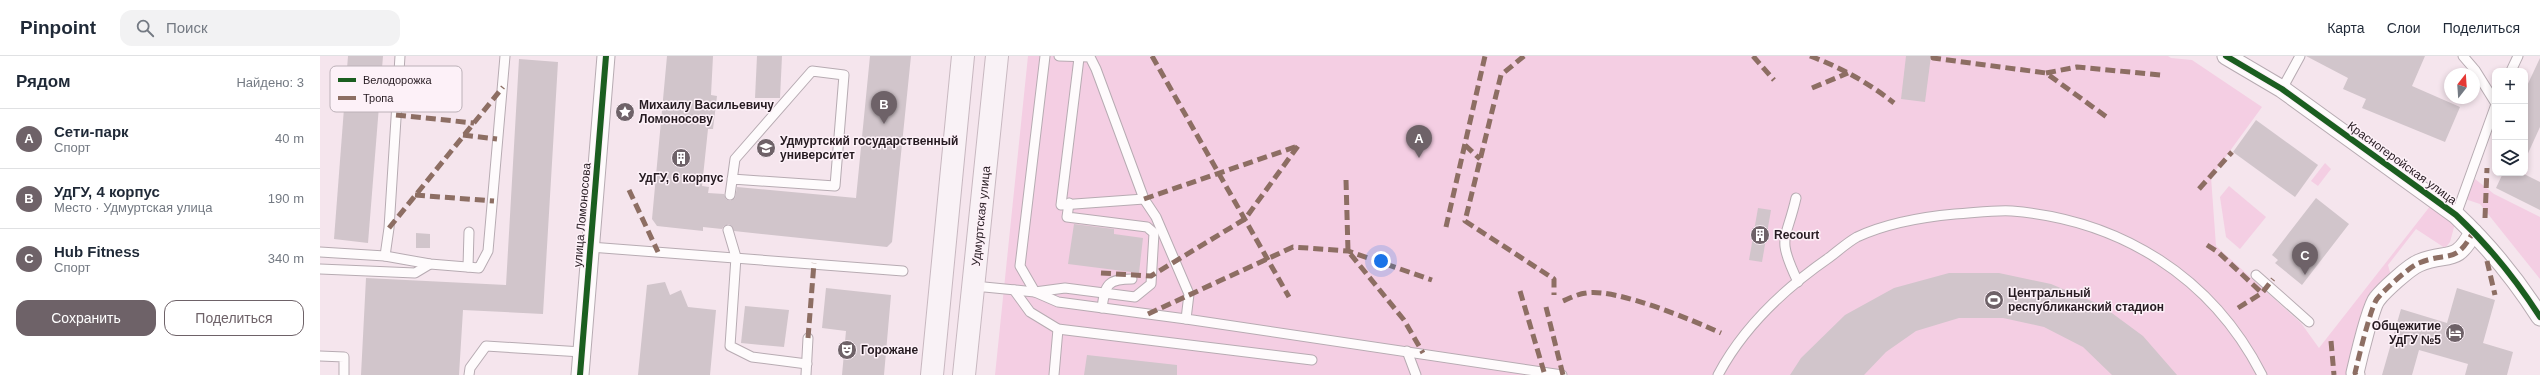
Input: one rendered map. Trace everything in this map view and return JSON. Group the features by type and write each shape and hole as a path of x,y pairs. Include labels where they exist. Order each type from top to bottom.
{"main road":[{"path":"932,375 963,56"},
{"name":"Удмуртская улица","path":"964,375 997,56"}],"street":[{"name":"улица Ломоносова","path":"580,375 606,56"},
{"name":"Красногеройская улица","path":"2226,56 2282,89 2456,216 2473,232 2535,300 2540,317"},
{"path":"2356,375 2355,373 2376,300 2417,263 2434,258 2450,257 2463,250 2473,232"}],"lane":[{"path":"399,66 400,56"},
{"path":"320,252 385,256 430,264 479,268 488,251 505,56"},
{"path":"1045,56 1020,266 1035,292 1058,302 1186,319 1287,336 1407,351 1562,375"},
{"path":"1059,56 1079,58 1090,57 1096,68 1144,199 1156,217 1189,294 1186,319"},
{"path":"2282,89 2300,56"},
{"path":"2463,56 2475,70 2492,97"},
{"path":"2512,68 2518,56"},
{"path":"1079,58 1061,205 1069,203 1144,199"},
{"path":"730,195 734,159 812,71 844,75 835,186 732,179"},
{"path":"385,256 389,228 396,112"},
{"path":"2456,216 2492,115"},
{"path":"1796,198 1784,238 1784,249 1798,282"},
{"path":"974,286 1035,292 1064,288 1135,297 1151,284 1154,233 1147,227 1067,218 1069,203"},
{"path":"1718,375 1730,352 1768,306 1857,238 1890,225 1942,215 1989,211 2038,215 2100,228 2163,260 2186,279 2226,319 2253,357 2262,375"},
{"path":"728,230 736,258 730,346 752,357 807,364"},
{"path":"468,267 469,232"},
{"path":"590,247 903,271"},
{"path":"320,269 414,273 430,264"},
{"path":"2256,275 2309,322"},
{"path":"1102,308 1104,293 1108,285 1116,279 1132,278"},
{"path":"1014,290 1030,312 1058,329 1312,360"},
{"path":"1054,375 1058,329"},
{"path":"806,375 808,338"},
{"path":"469,375 470,368 486,346 582,352"},
{"path":"1407,351 1416,375"},
{"path":"320,356 344,357 344,375"}],"shaded area":[{"path":"1028,56 2168,56 2171,58 2192,60 2262,107 2211,177 2216,246 2301,323 2319,348 2431,205 2456,220 2450,242 2445,248 2416,229 2388,265 2391,276 2350,375 995,375"},
{"path":"2325,163 2331,169 2318,186 2311,181"},
{"path":"2475,179 2494,194 2540,217 2540,279 2480,204 2465,199"},
{"path":"2229,186 2266,217 2240,249 2226,237 2220,197"}],"building":[{"path":"348,56 383,56 382,66 347,66"},
{"path":"667,56 713,56 711,95 717,96 713,129 708,129 702,186 709,187 708,193 724,194 726,199 730,201 735,198 737,187 856,198 870,56 911,56 892,242 887,247 734,231 729,224 724,226 722,229 703,227 703,231 657,226 652,219"},
{"path":"757,56 782,56 780,98 755,98"},
{"path":"1906,56 1931,56 1925,102 1901,99"},
{"path":"2306,56 2425,56 2412,86 2444,100 2444,104 2453,104 2460,107 2445,142 2362,108 2366,99 2343,89 2348,78"},
{"path":"2540,58 2540,127 2528,153 2528,104 2528,84"},
{"path":"519,59 558,62 543,314 463,310 459,375 361,375 366,278 506,285"},
{"path":"344,112 379,112 368,243 334,239"},
{"path":"2256,120 2318,165 2295,197 2233,152"},
{"path":"2502,176 2528,176 2540,182 2540,210 2496,188"},
{"path":"2316,198 2349,224 2302,285 2275,263 2278,260 2272,255"},
{"name":"Recourt","path":"1758,208 1771,210 1762,262 1749,260"},
{"path":"1074,224 1114,229 1114,234 1143,238 1139,273 1068,264"},
{"path":"416,233 430,234 430,248 416,248"},
{"path":"1949,273 1999,273 2051,284 2101,305 2143,336 2177,375 2112,375 2083,347 2044,327 2003,318 1959,318 1916,331 1886,352 1864,375 1790,375 1801,358 1845,315 1894,288"},
{"path":"665,282 670,295 681,290 688,307 716,310 710,375 638,375 647,285"},
{"path":"826,288 891,295 884,375 842,375 846,331 822,328"},
{"name":"Общежитие УдГУ №5","path":"2457,288 2495,300 2483,343 2513,352 2507,375 2465,375 2468,364 2419,350 2412,375 2382,375 2401,309 2447,323"},
{"path":"745,306 789,310 784,347 741,343"},
{"path":"1087,355 1177,365 1177,375 1084,375"}],"marked path":[{"path":"1152,56 1289,297"},
{"path":"1446,227 1485,56"},
{"path":"1524,56 1501,75 1465,221 1554,279 1554,295"},
{"path":"1753,56 1774,80"},
{"path":"1810,56 1854,76 1894,103"},
{"path":"1933,56 1933,58 2046,73 2108,118"},
{"path":"2046,73 2077,67 2161,75"},
{"path":"1812,88 1848,73"},
{"path":"389,228 503,87"},
{"path":"396,115 474,123"},
{"path":"463,135 497,139"},
{"path":"1465,145 1480,159"},
{"path":"1144,199 1298,146"},
{"path":"1101,273 1151,276 1245,219 1298,146"},
{"path":"2199,189 2232,152"},
{"path":"2485,218 2487,168"},
{"path":"1346,180 1348,251 1404,320 1423,353"},
{"path":"629,190 658,252"},
{"path":"415,195 494,201"},
{"path":"2356,375 2355,373 2371,312 2377,299 2396,280 2415,265 2456,253 2467,242 2473,232"},
{"path":"2207,245 2218,252 2262,293"},
{"path":"1148,314 1293,247 1348,251 1432,280"},
{"path":"2487,261 2495,295"},
{"path":"808,338 814,263"},
{"path":"2238,308 2262,293 2273,279"},
{"path":"1520,291 1544,372"},
{"path":"1563,301 1586,293 1616,295 1654,306 1721,333"},
{"path":"1546,307 1563,375"},
{"path":"2331,341 2334,375"}],"cycle path":[{"path":"580,375 606,56"},
{"path":"2226,56 2282,89 2456,215 2501,264 2522,290 2540,317"}],"place":[{"name":"Михаилу Васильевичу Ломоносову","path":"625,112"},
{"name":"УдГУ, 4 корпус","path":"884,124"},
{"name":"Удмуртский государственный университет","path":"766,148"},
{"name":"УдГУ, 6 корпус","path":"681,158"},
{"name":"Сети-парк","path":"1419,158"},
{"name":"Recourt","path":"1760,235"},
{"name":"Hub Fitness","path":"2305,275"},
{"name":"Центральный республиканский стадион","path":"1994,300"},
{"name":"Общежитие УдГУ №5","path":"2455,333"},
{"name":"Горожане","path":"847,350"}]}
